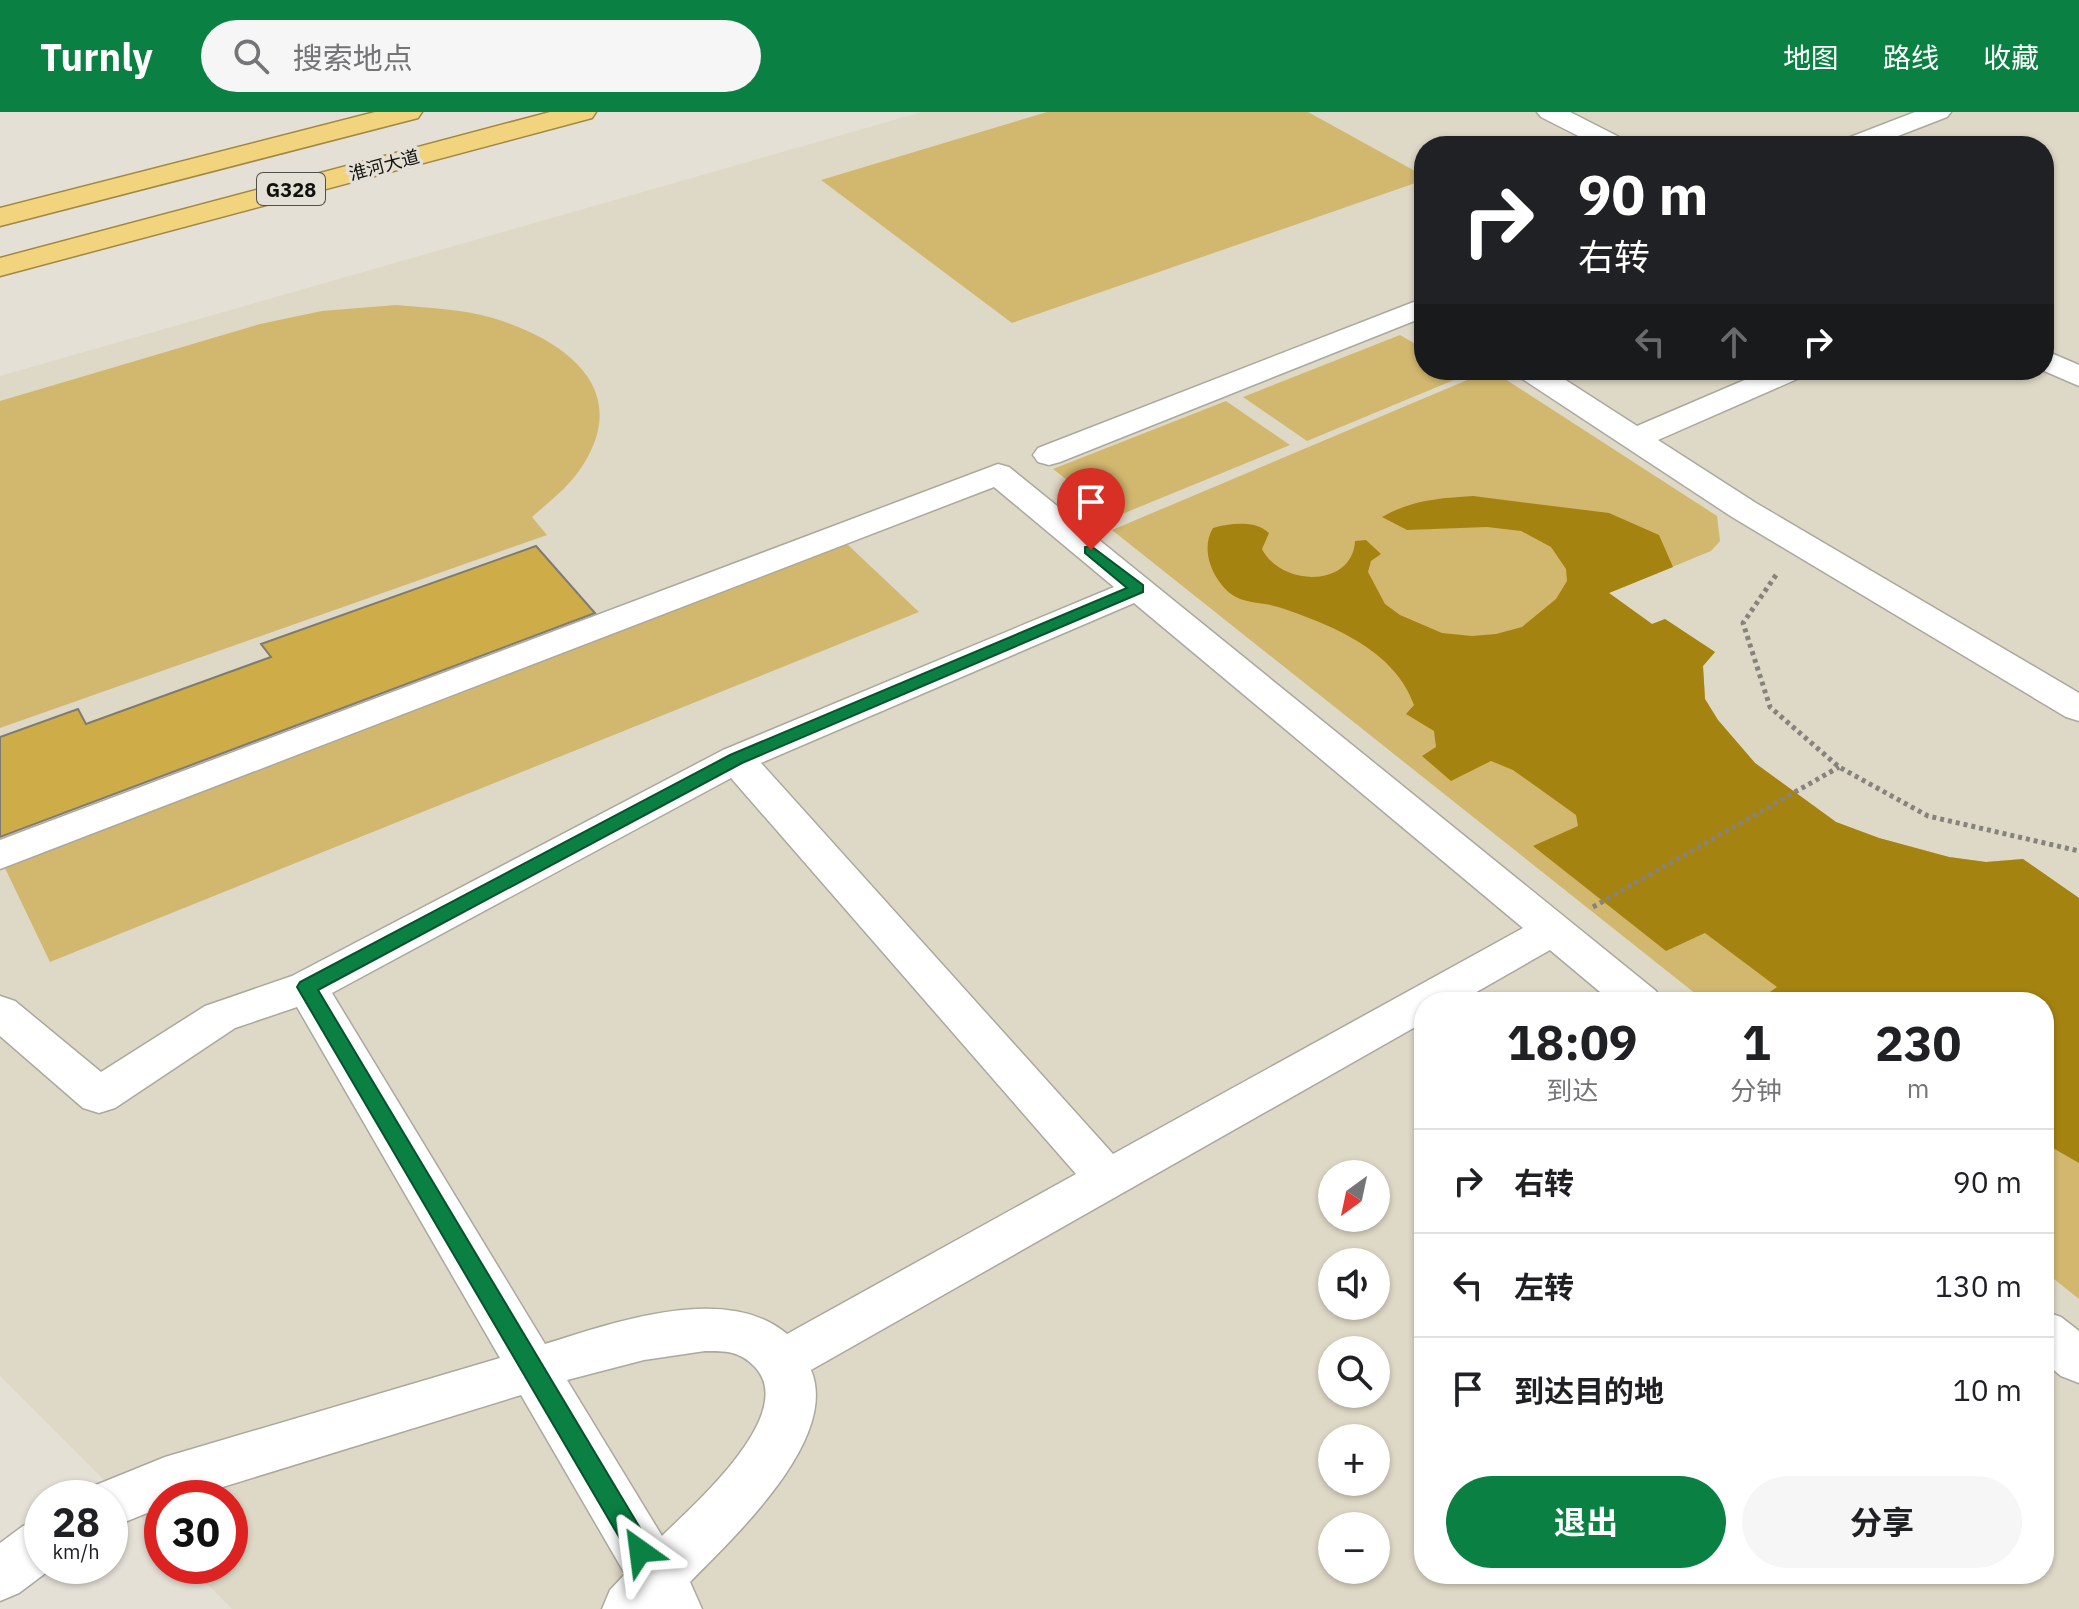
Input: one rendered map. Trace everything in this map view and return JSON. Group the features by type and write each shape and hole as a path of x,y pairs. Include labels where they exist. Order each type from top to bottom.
{"highway":[{"name":"G328","path":"0,217 408,112"},
{"name":"淮河大道","path":"0,267 582,112"}],"street":[{"path":"1550,112 1598,136"},
{"path":"1875,136 1938,112"},
{"path":"1049,455 1414,311"},
{"path":"2054,364 2079,377"},
{"path":"1545,380 1788,535 2079,709"},
{"path":"1637,438 1770,380"},
{"path":"0,855 998,474 1629,992"},
{"path":"0,1012 99,1096 220,1017 307,987 736,759 1138,589"},
{"path":"736,759 1108,1179"},
{"path":"1442,992 1553,930"},
{"path":"128,1496 165,1481 533,1370 679,1333 734,1330 771,1348 791,1375 791,1406 773,1443 746,1484 653,1598 533,1370 307,987"},
{"path":"781,1362 1414,1008"},
{"path":"2054,1340 2079,1361"},
{"path":"0,1575 24,1557"}],"path":[{"path":"1788,535 1786,556 1777,575 1743,623 1770,707 1839,767 1928,816 2079,851"},
{"path":"1553,930 1839,767"}],"shaded area":[{"path":"922,112 2079,112 2079,1609 232,1609 207,1584 248,1584 248,1480 144,1480 144,1520 128,1504 128,1480 104,1480 0,1376 0,376"},
{"path":"1047,112 1308,112 1414,170 1414,183 1012,323 821,180"},
{"path":"396,305 493,318 543,339 565,353 582,370 594,389 600,412 596,437 578,473 532,517 547,535 0,728 0,401 260,324 322,311"},
{"path":"1400,335 1414,343 1414,380 1454,380 1307,441 1243,397"},
{"path":"1467,380 1506,380 1717,516 1720,541 1711,551 1609,593 1652,624 1665,619 1715,652 1703,666 1705,699 1718,720 1755,763 1836,822 1879,838 1949,857 1986,862 2023,859 2079,898 2079,1299 2054,1279 2054,992 1693,992 1112,530"},
{"path":"1226,401 1290,445 1115,517 1053,469"},
{"path":"1473,496 1609,513 1659,535 1673,567 1609,593 1652,624 1665,619 1715,652 1703,666 1705,699 1718,720 1755,763 1836,822 1879,838 1949,857 1986,862 2023,859 2079,898 2079,1163 2054,1149 2054,992 1770,992 1777,987 1705,933 1666,951 1533,846 1578,826 1576,815 1513,770 1491,761 1451,781 1422,756 1436,747 1434,731 1406,714 1414,705 1405,686 1376,654 1319,622 1278,607 1236,597 1224,588 1210,563 1209,536 1213,528 1227,525 1250,524 1264,529 1269,533 1262,549 1272,562 1300,576 1330,574 1342,567 1351,556 1355,541 1366,540 1381,554 1371,561 1368,572 1385,604 1400,615 1442,633 1472,636 1522,627 1556,599 1567,581 1566,569 1551,547 1521,531 1487,527 1407,530 1382,517 1415,503"},
{"path":"847,544 919,612 50,962 4,866"}],"building":[{"path":"536,546 595,613 0,837 0,737 78,709 86,724 271,657 261,644"}],"route":[{"path":"640,1551 307,987 736,759 1138,589 1091,550"}]}
